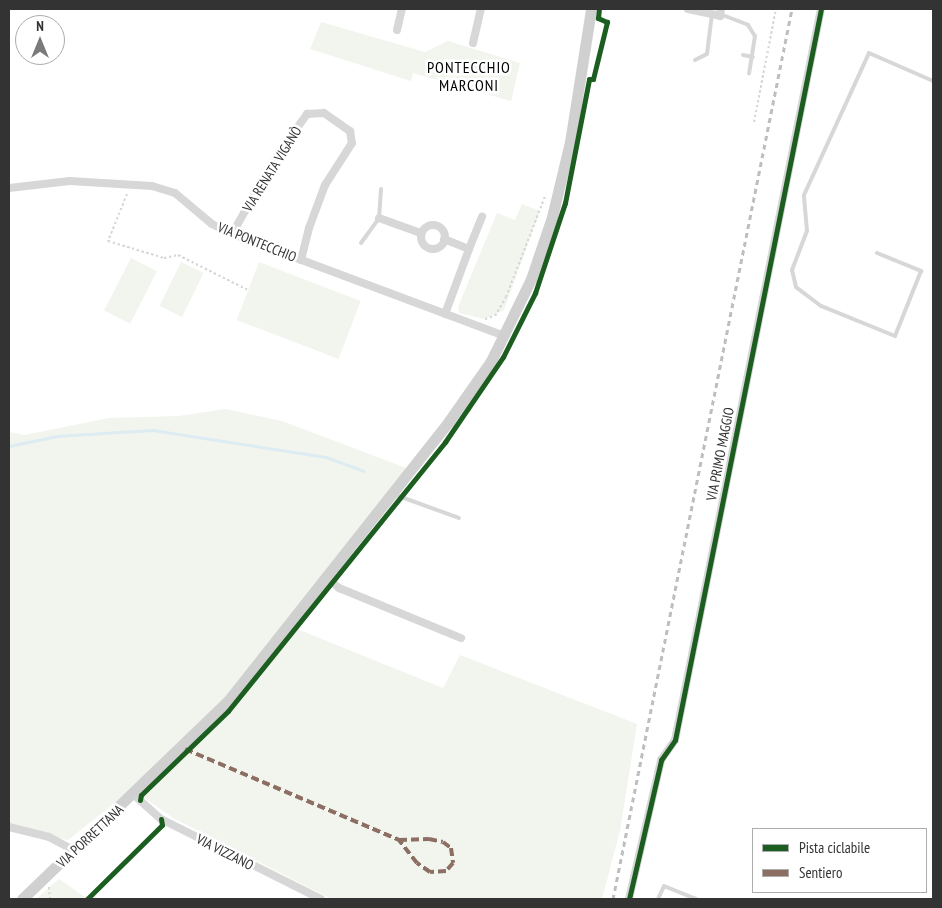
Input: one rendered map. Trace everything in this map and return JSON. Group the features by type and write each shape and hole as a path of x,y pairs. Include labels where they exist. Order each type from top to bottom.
{"main road":[{"name":"VIA PORRETTANA","path":"22,899 134,795 228,701 327,578 449,421 505,336 531,279 552,217 570,142 591,9"}],"street":[{"path":"397,30 402,9"},
{"path":"473,43 481,9"},
{"path":"688,9 718,13"},
{"name":"VIA PRIMO MAGGIO","path":"629,899 661,760 675,740 821,9"},
{"name":"VIA RENATA VIGANÒ","path":"232,234 274,160 307,114 324,113 350,131 352,143 325,185 309,228 301,260"},
{"name":"VIA PONTECCHIO","path":"9,188 70,181 131,184 175,193 212,224 232,234 505,336"},
{"path":"445,314 482,216"},
{"path":"379,218 421,233"},
{"path":"433,225 442,229 444,239 438,247 427,247 421,238 421,233 433,225"},
{"path":"444,239 469,249"},
{"path":"327,578 339,588 461,638"},
{"name":"VIA VIZZANO","path":"134,795 161,819 321,899"},
{"path":"9,827 49,837 73,850"}],"lane":[{"path":"695,60 707,54 718,13 748,25 755,36 749,74"},
{"path":"877,253 921,271 895,336 821,306 796,287 792,270 807,231 804,195 870,53 933,81"},
{"path":"743,55 753,57"},
{"path":"361,243 379,218 381,189"},
{"path":"393,493 459,518"},
{"path":"658,899 664,886 697,899"}],"path":[{"path":"754,122 776,9"},
{"path":"131,184 108,241 164,258 178,255 248,290"},
{"path":"480,318 495,316 506,297 547,189"}],"shaded area":[{"path":"321,22 425,52 448,41 520,63 511,101 413,73 411,81 310,49"},
{"path":"522,204 540,211 504,310 485,319 459,313 458,307 497,213 515,220"},
{"path":"131,258 157,271 130,324 104,311"},
{"path":"181,262 203,273 182,317 160,306"},
{"path":"259,262 361,301 339,359 237,320"},
{"path":"225,409 282,421 414,471 404,490 292,627 443,688 460,655 637,724 620,831 602,899 331,899 173,818 132,789 68,840 9,826 9,432 25,435 109,418 179,416"},
{"path":"59,879 85,897 85,899 36,899"}],"waterway":[{"path":"9,446 57,436 152,430 326,457 364,471"}],"railway":[{"path":"613,899 792,9"}],"marked path":[{"path":"185,749 399,840"},
{"path":"429,839 443,842 451,848 453,863 446,871 430,872 417,863 399,840 429,839"}],"cycle path":[{"path":"140,800 141,795 228,711 445,442 503,357 535,293 565,203 589,79 593,79 607,22 598,18 599,9"},
{"path":"629,899 661,760 675,740 821,9"},
{"path":"87,899 162,825 161,819"}],"district":[{"name":"PONTECCHIO MARCONI","path":"469,76"}]}
